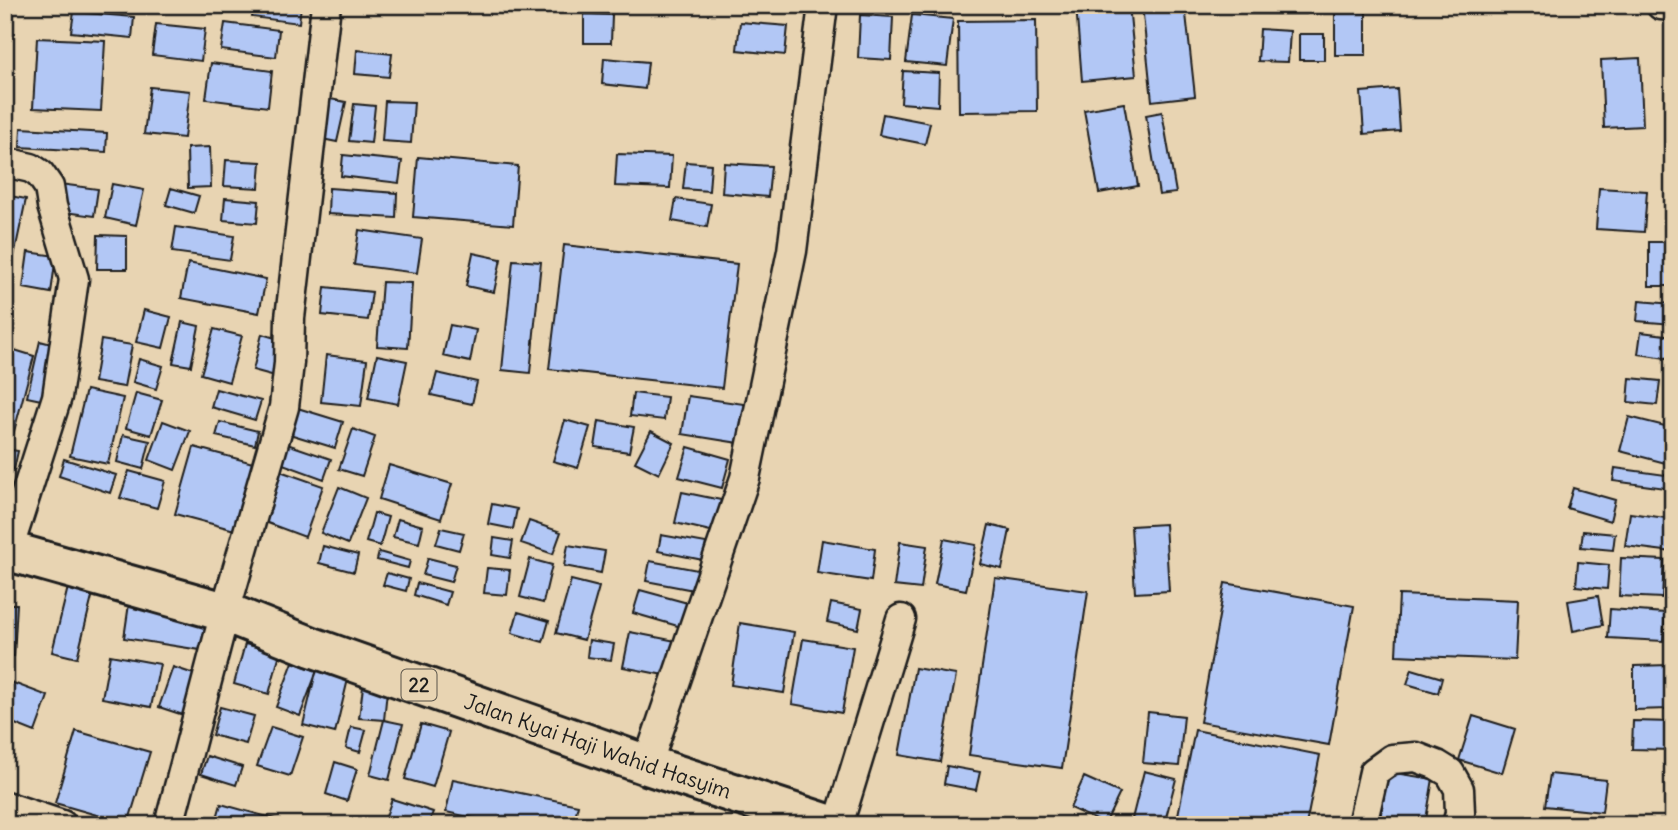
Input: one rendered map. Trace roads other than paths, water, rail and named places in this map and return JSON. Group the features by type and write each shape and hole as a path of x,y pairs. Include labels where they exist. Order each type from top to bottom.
{"highway":[{"name":"Jalan Kyai Haji Wahid Hasyim","path":"7,550 225,612 312,647 647,765 831,825"}],"street":[{"path":"169,825 225,612 284,407 290,318 326,5"},
{"path":"647,765 745,478 792,251 823,5"},
{"path":"1661,5 1673,6"},
{"path":"5,162 31,168 40,174 49,187 74,279 57,397 7,550"},
{"path":"838,825 901,619"},
{"path":"1362,825 1374,772 1392,759 1416,757 1450,773 1459,789 1460,813 1457,825"},
{"path":"5,806 62,825"}]}
